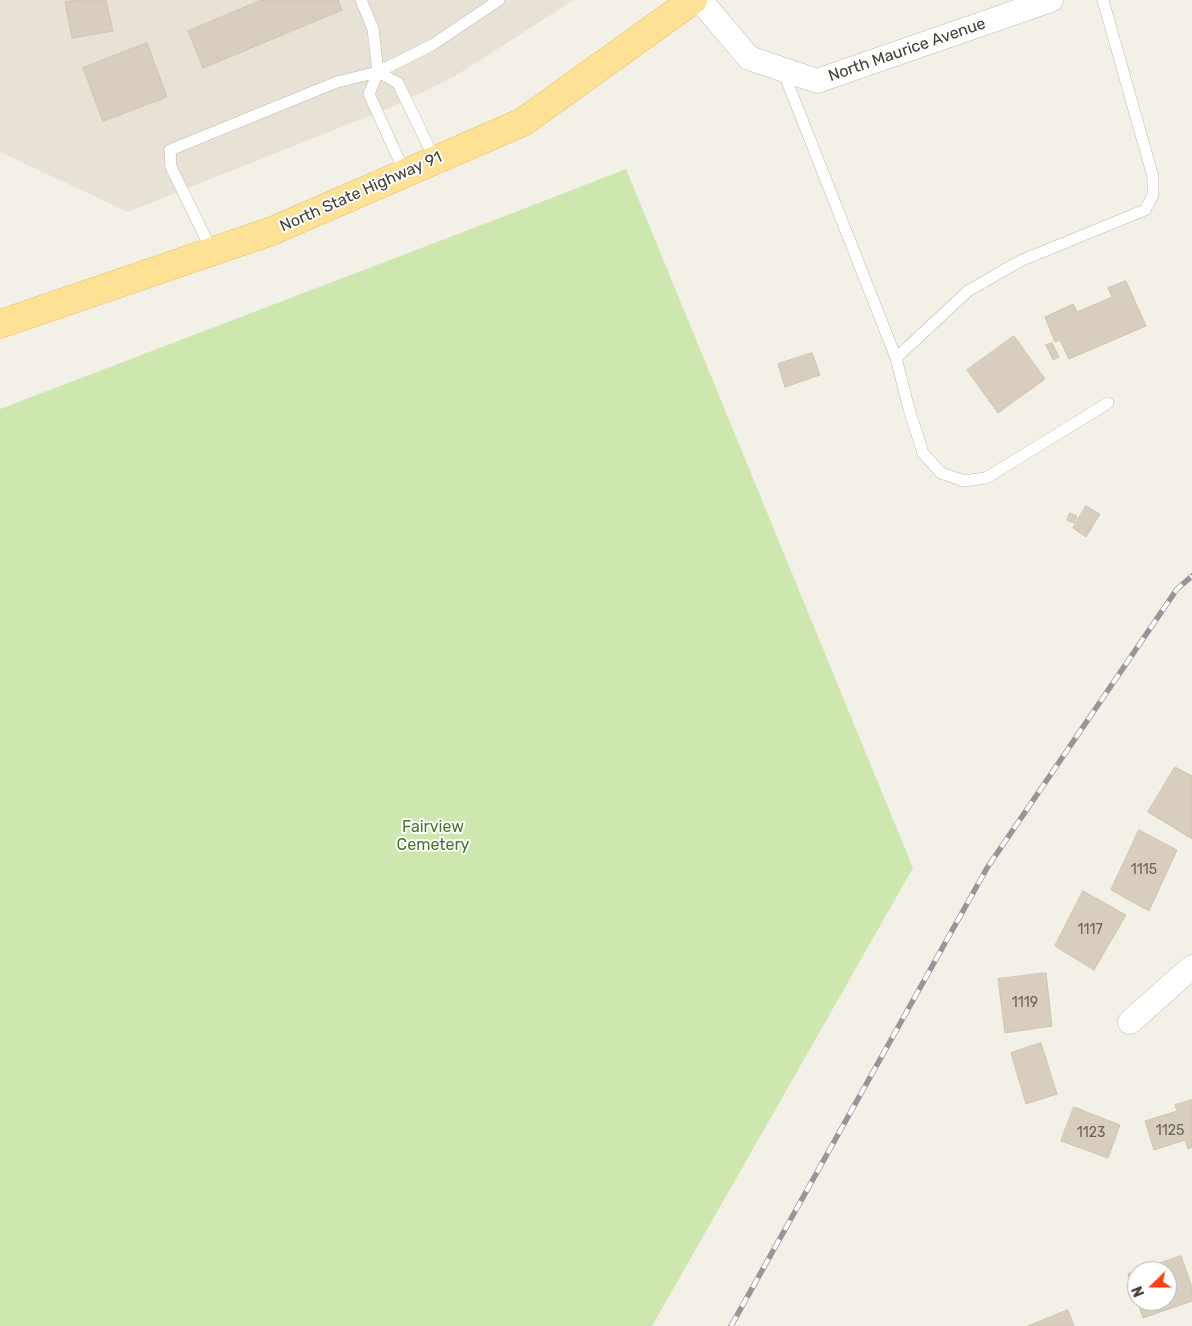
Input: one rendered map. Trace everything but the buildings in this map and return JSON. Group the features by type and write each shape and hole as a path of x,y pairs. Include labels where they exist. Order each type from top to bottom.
{"main road":[{"name":"North State Highway 91","path":"0,324 272,231 523,122 693,0"}],"street":[{"name":"North Maurice Avenue","path":"700,0 749,58 817,81 1051,0"},
{"path":"1130,1022 1192,966"}],"lane":[{"path":"361,0 373,29 378,72 369,94 405,173"},
{"path":"212,252 171,167 170,150 337,82 378,72 432,45 500,0"},
{"path":"896,358 968,291 1020,260 1145,210 1153,195 1153,177 1103,0"},
{"path":"782,69 896,358 923,453 941,473 964,480 986,478 1108,403"},
{"path":"378,72 398,84 435,160"}],"shaded area":[{"path":"0,0 574,0 452,78 392,107 128,212 0,152"}],"green space":[{"name":"Fairview Cemetery","path":"626,169 913,868 652,1326 0,1326 0,409"}],"railway":[{"path":"731,1326 987,868 1177,589 1192,576"}]}
